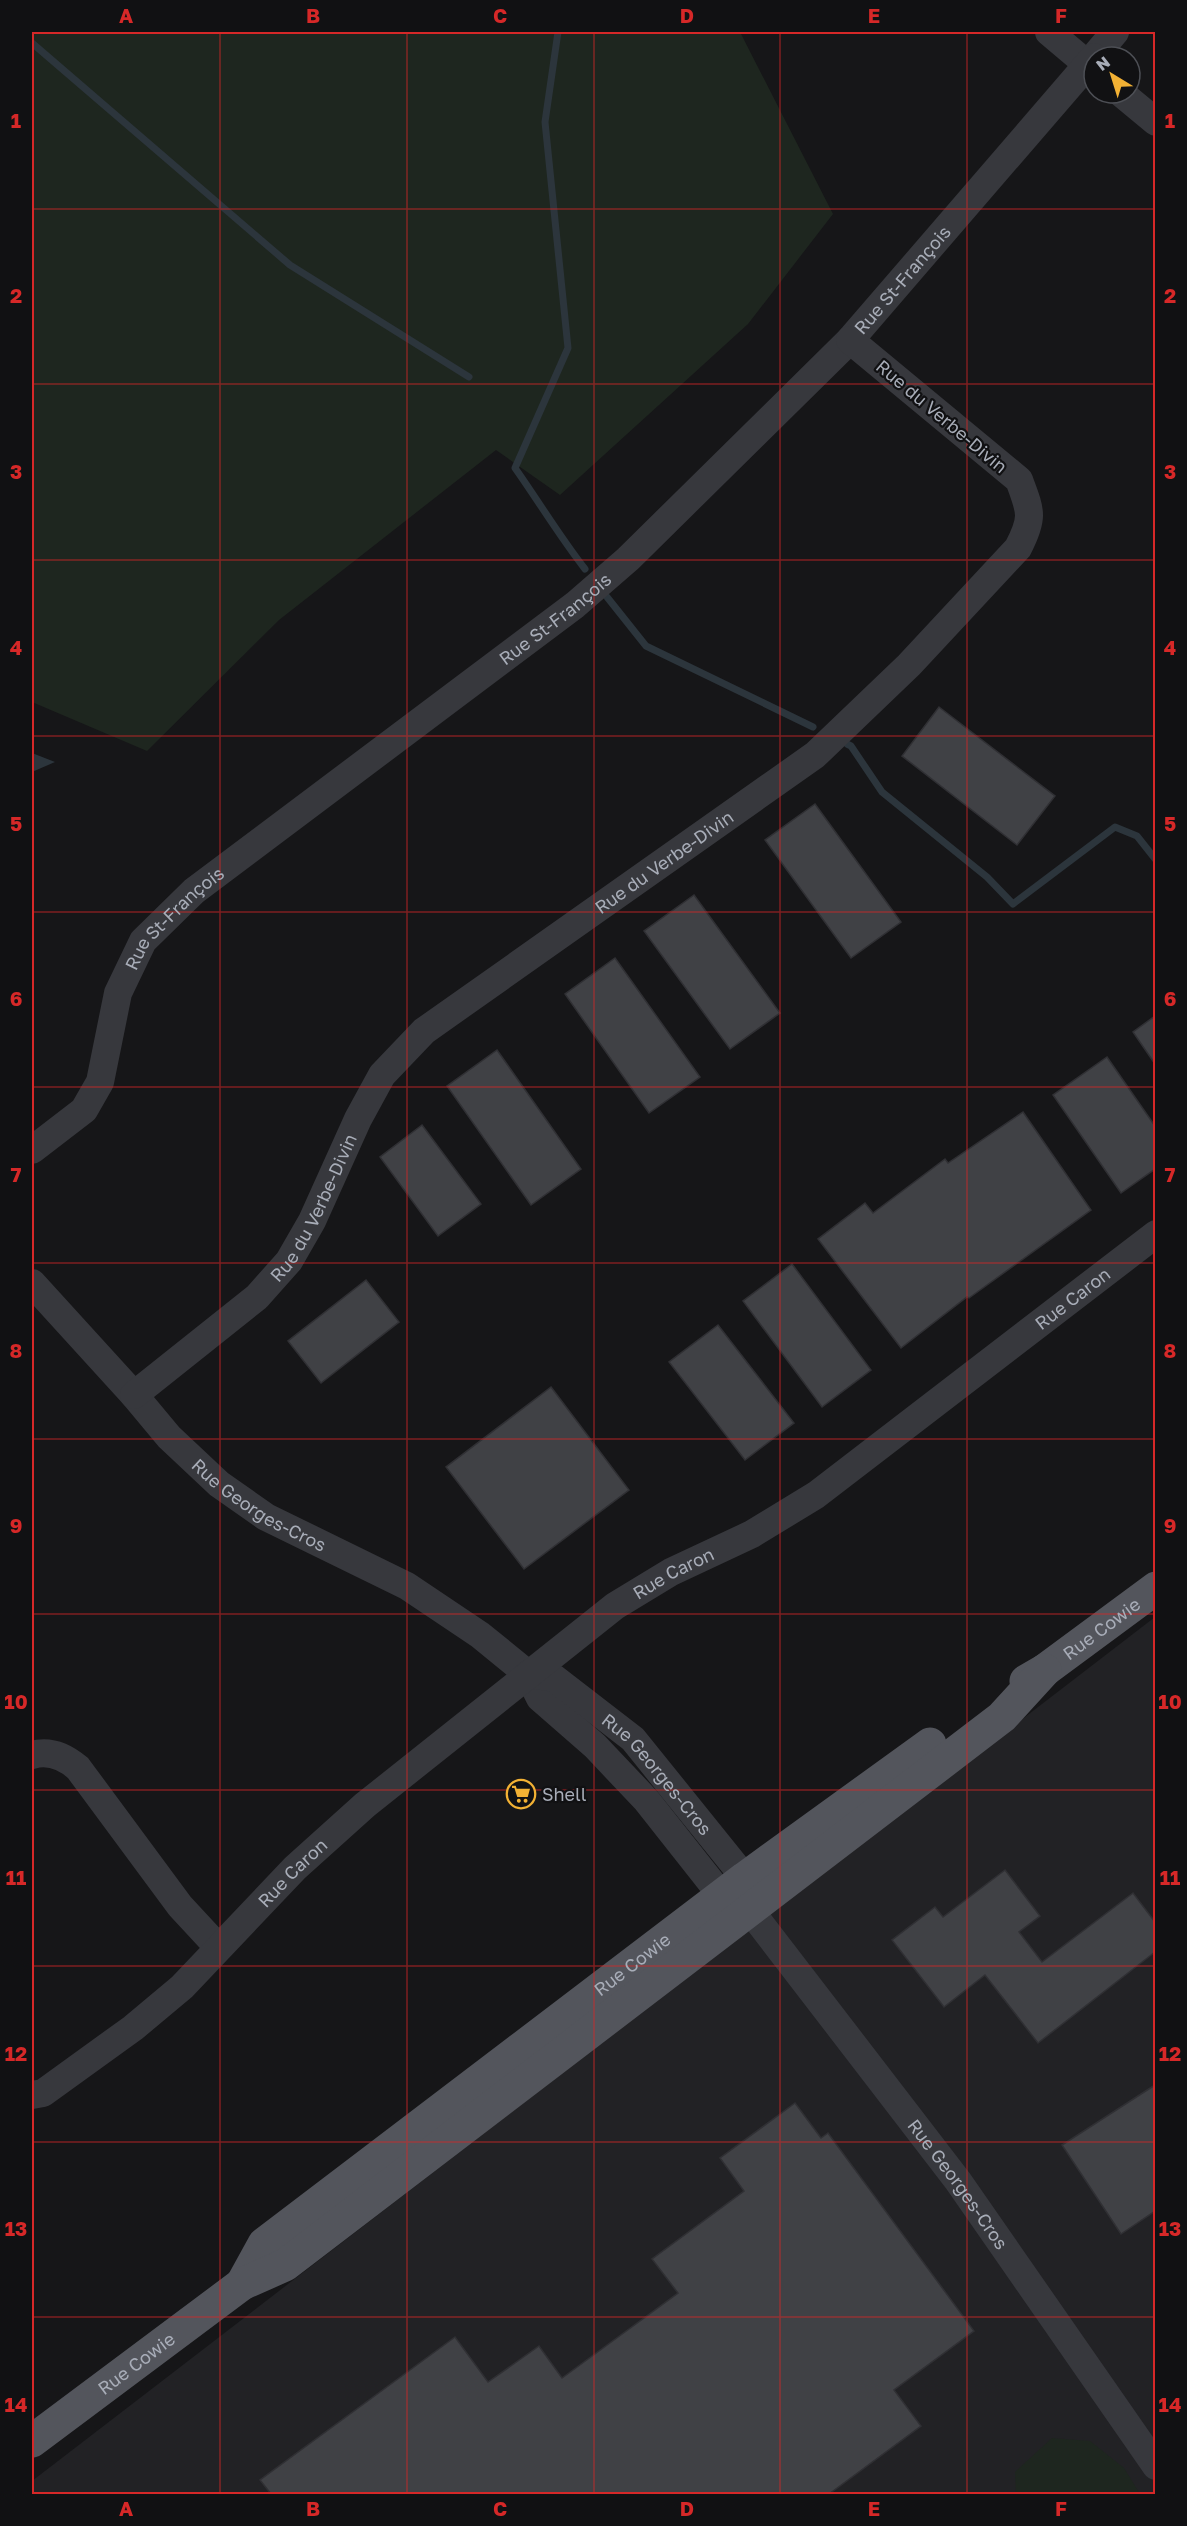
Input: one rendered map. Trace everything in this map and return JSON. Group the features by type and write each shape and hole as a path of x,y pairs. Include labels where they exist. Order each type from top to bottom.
{"main road":[{"name":"Rue Cowie","path":"32,2441 242,2284 285,2265 739,1894 1002,1717 1045,1670 1155,1587"}],"street":[{"path":"1049,32 1082,55"},
{"name":"Rue St-François","path":"1105,45 1115,32"},
{"name":"Rue St-François","path":"32,1150 84,1110 100,1082 118,993 144,941 194,891 575,605 628,559 850,340 1082,73"},
{"path":"1135,105 1155,122"},
{"name":"Rue du Verbe-Divin","path":"134,1395 257,1297 289,1261 312,1221 358,1119 382,1075 424,1031 815,754 909,665 1017,548 1029,526 1029,506 1019,480 850,340"},
{"name":"Rue Caron","path":"32,2095 43,2094 133,2028 182,1987 295,1868 365,1805 615,1606 671,1572 752,1534 816,1495 1155,1234"},
{"name":"Rue Georges-Cros","path":"32,1284 134,1395 169,1437 219,1484 266,1517 407,1586 480,1635 528,1674 540,1698 595,1746 646,1801 739,1894"},
{"name":"Rue Georges-Cros","path":"528,1674 554,1678 633,1739 739,1894 958,2181 1155,2466"},
{"path":"32,1755 43,1752 67,1758 78,1768 180,1906 218,1947"},
{"path":"628,1782 650,1761"}],"shaded area":[{"path":"32,32 740,32 833,214 748,324 560,495 496,450 279,620 147,751 32,702"},
{"path":"32,753 55,762 32,772"},
{"path":"1155,1617 1155,2494 32,2494 32,2481"},
{"path":"1052,2438 1090,2441 1124,2468 1140,2494 1016,2494 1015,2472"}],"building":[{"path":"939,707 1055,796 1017,845 902,756"},
{"path":"815,804 901,922 851,958 765,840"},
{"path":"694,895 780,1013 730,1049 644,931"},
{"path":"615,958 700,1077 649,1113 565,994"},
{"path":"1155,1016 1155,1064 1133,1032"},
{"path":"497,1050 581,1169 531,1205 447,1086"},
{"path":"1107,1057 1155,1126 1155,1169 1121,1193 1053,1095"},
{"path":"1023,1112 1091,1210 969,1298 967,1297 901,1348 818,1239 865,1203 873,1213 945,1159 948,1163"},
{"path":"422,1125 481,1204 438,1236 380,1157"},
{"path":"792,1264 871,1370 822,1407 743,1301"},
{"path":"366,1280 399,1322 321,1383 288,1341"},
{"path":"718,1325 794,1423 745,1460 669,1362"},
{"path":"551,1387 629,1490 524,1569 446,1467"},
{"path":"1005,1870 1040,1916 1019,1932 1042,1962 1133,1893 1155,1922 1155,1952 1038,2043 985,1975 944,2007 892,1940 935,1907 943,1917"},
{"path":"1155,2085 1155,2211 1121,2234 1062,2145"},
{"path":"795,2103 821,2138 828,2133 974,2331 894,2390 921,2426 829,2494 271,2494 260,2480 455,2337 488,2382 539,2346 562,2378 678,2293 652,2259 744,2191 720,2158"}],"waterway":[{"path":"558,32 545,122 568,348 515,468 585,569"},
{"path":"32,43 290,265 469,377"},
{"path":"607,597 646,646 813,727"},
{"path":"847,744 851,746 882,792 987,877 1013,904 1115,827 1137,836 1156,860"}],"place":[{"name":"Shell","path":"521,1794"}]}
